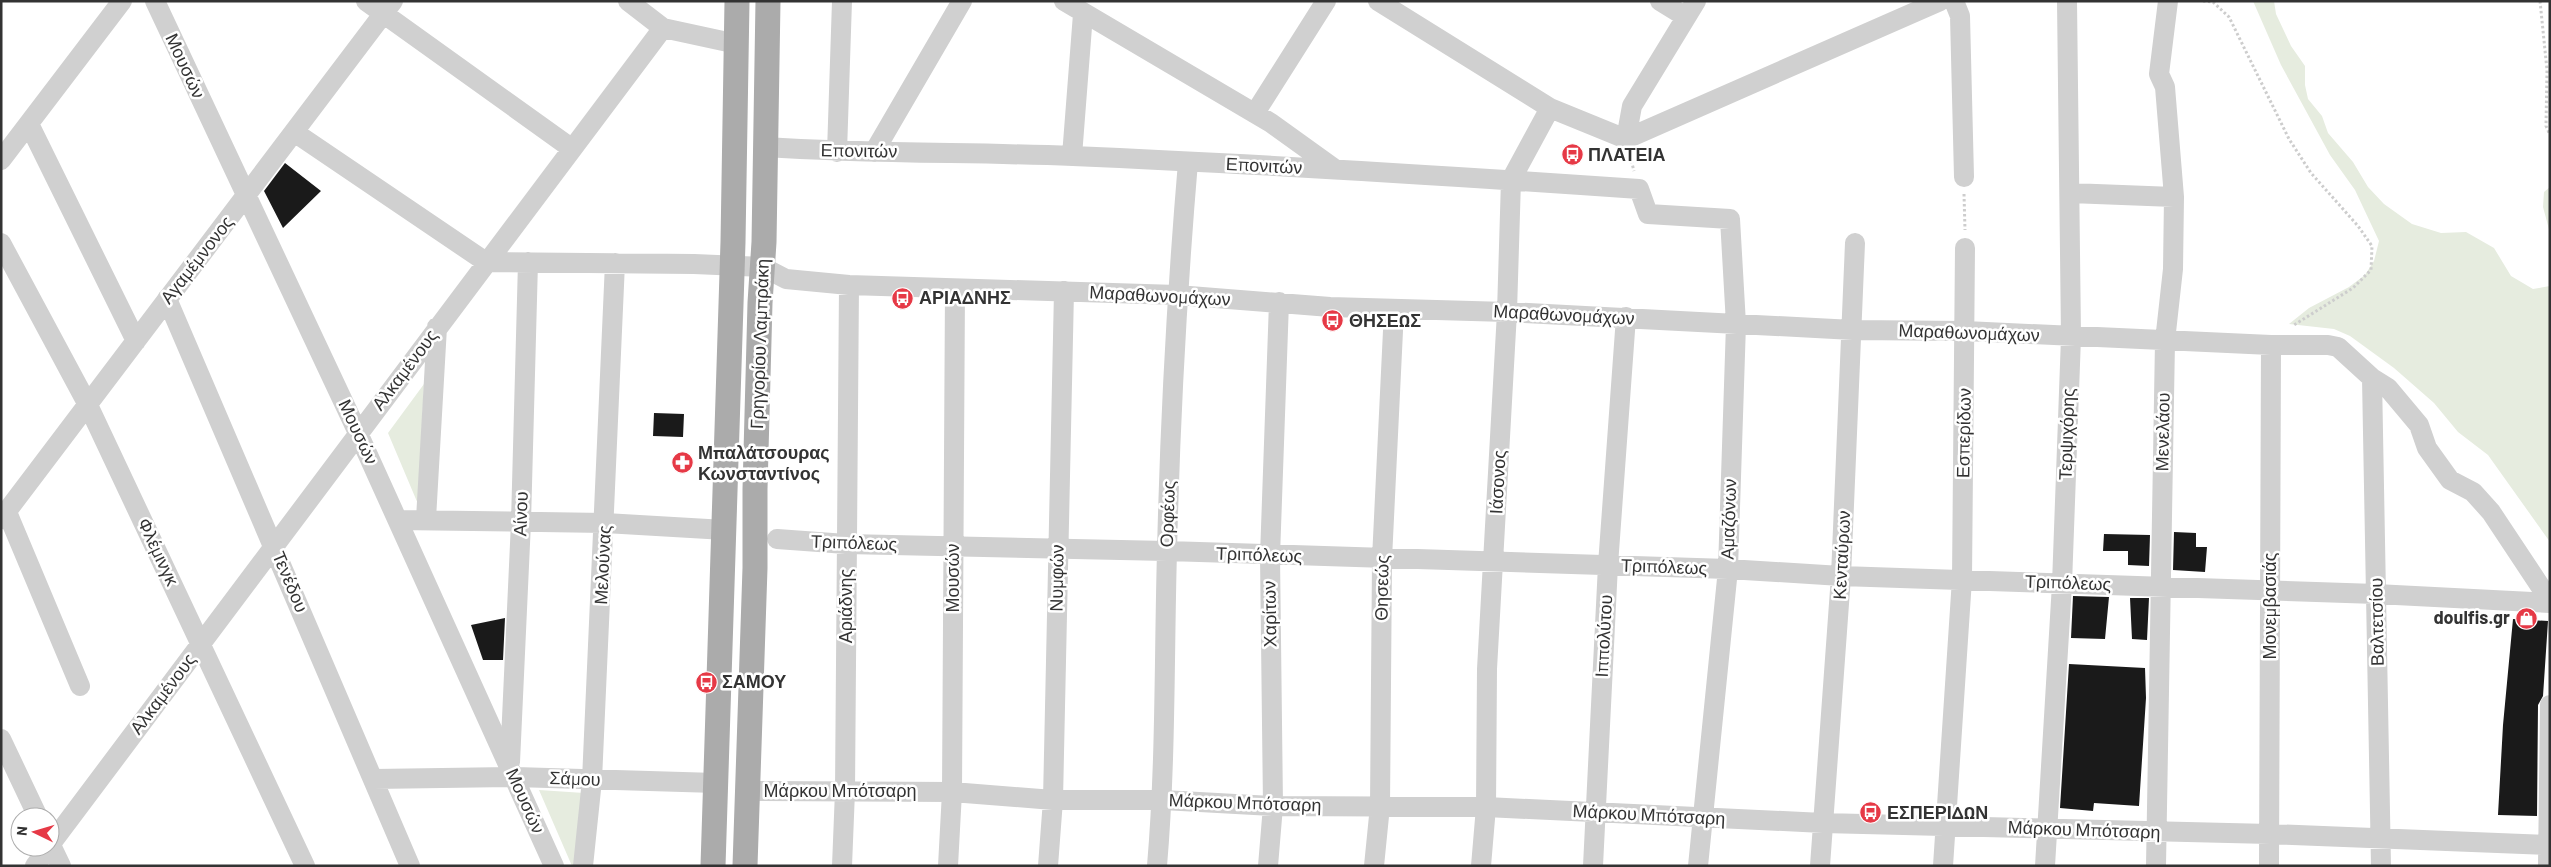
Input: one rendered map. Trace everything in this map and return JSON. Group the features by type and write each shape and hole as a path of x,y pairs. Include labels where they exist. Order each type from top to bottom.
{"main road":[{"name":"Γρηγορίου Λαμπράκη","path":"736,1 747,267 760,303 749,791 745,866"},
{"name":"Γρηγορίου Λαμπράκη","path":"714,866 725,530 747,267 766,147 768,1"}],"street":[{"path":"1,160 122,1"},
{"name":"Μουσών","path":"155,1 245,197 358,432 554,866"},
{"path":"366,1 388,7 572,148"},
{"path":"628,1 664,28 737,44"},
{"path":"837,152 842,1"},
{"path":"874,152 962,1"},
{"path":"1064,1 1255,113 1335,169"},
{"path":"1255,113 1326,1"},
{"path":"1378,1 1550,108 1626,139 1940,1"},
{"path":"1626,139 1632,106 1691,9 1660,1"},
{"path":"1954,1 1960,16 1964,176"},
{"name":"Τερψιχόρης","path":"2045,866 2062,584 2071,337 2067,1"},
{"name":"Μενελάου","path":"2156,866 2155,833 2165,341 2173,269 2174,197 2165,87 2159,74 2168,1"},
{"name":"Αγαμέμνονος","path":"4,516 388,7"},
{"path":"1072,156 1084,14"},
{"name":"Αλκαμένους","path":"60,832 358,432 664,28"},
{"name":"Ιάσονος","path":"1481,866 1486,806 1487,669 1507,312 1511,180 1550,108"},
{"path":"29,124 136,340"},
{"path":"294,132 486,262 747,267"},
{"name":"Επονιτών","path":"766,147 837,152 1072,156 1335,169 1639,189"},
{"name":"Ορφέως","path":"1157,866 1163,800 1167,551 1177,296 1188,162"},
{"name":"Αμαζόνων","path":"1639,189 1648,214 1730,219 1732,232 1732,279 1736,324 1728,570 1698,866"},
{"path":"2070,193 2174,197"},
{"name":"Φλέμινγκ","path":"1,244 88,405 202,643 305,866"},
{"name":"Κενταύρων","path":"1820,866 1841,576 1855,244"},
{"name":"Εσπερίδων","path":"1943,866 1962,579 1965,248"},
{"name":"Αίνου","path":"512,772 528,262"},
{"name":"Μελούνας","path":"583,866 592,780 605,524 615,263"},
{"name":"Μαραθωνομάχων","path":"747,267 786,280 850,285 1177,296 1394,310 1626,317 1852,330 1965,331 2271,345 2310,344 2338,347 2372,378 2388,388 2419,424 2427,448 2450,480 2473,492 2491,512 2550,602"},
{"name":"Αριάδνης","path":"842,866 845,791 850,285"},
{"name":"Μουσών","path":"948,866 952,792 955,289"},
{"name":"Νυμφών","path":"1048,866 1054,800 1064,291"},
{"name":"Τενέδου","path":"167,299 410,866"},
{"name":"Χαρίτων","path":"1268,866 1273,806 1270,556 1279,302"},
{"name":"Θησεώς","path":"1374,866 1380,806 1382,559 1394,310"},
{"name":"Ιππολύτου","path":"1593,866 1608,566 1626,317"},
{"path":"426,519 437,327"},
{"name":"Μονεμβασιάς","path":"2269,866 2271,345"},
{"name":"Βαλτετσίου","path":"2372,378 2381,866"},
{"path":"4,516 80,686"},
{"path":"398,520 426,519 605,524 725,530"},
{"name":"Τριπόλεως","path":"777,539 846,544 1167,551 1270,556 1728,570 1841,576 2270,590 2550,602"},
{"path":"2548,866 2550,704"},
{"path":"1,739 33,807"},
{"name":"Σάμου","path":"374,779 512,772 592,780 716,783"},
{"name":"Μάρκου Μπότσαρη","path":"749,791 952,792 1054,800 1163,800 1273,806 1486,806 1823,823 2155,833 2270,834 2548,845"}],"path":[{"path":"2203,1 2213,2 2229,17 2289,139 2311,173 2358,226 2372,246 2371,270 2353,288 2289,329 2271,345"},
{"path":"2540,1 2547,70 2546,126 2550,135"},
{"path":"1626,139 1639,189"},
{"path":"1964,176 1965,248"}],"shaded area":[{"path":"2253,1 2274,1 2276,14 2291,46 2305,66 2305,85 2308,99 2322,116 2328,133 2353,162 2368,187 2384,204 2412,224 2441,233 2466,232 2494,248 2511,276 2533,289 2550,286 2550,542 2488,455 2458,432 2434,403 2394,368 2350,336 2334,329 2289,324 2309,308 2349,287 2365,275 2374,261 2379,241 2355,190 2330,155 2281,65"},
{"path":"2550,187 2550,233 2543,207 2544,192"},
{"path":"424,384 418,504 388,433"},
{"path":"539,790 584,793 578,866 572,866"}],"building":[{"path":"285,163 321,191 283,228 264,191"},
{"path":"654,413 684,414 683,437 653,436"},
{"path":"2174,532 2196,533 2196,547 2207,547 2205,572 2173,570"},
{"path":"2104,534 2150,535 2149,566 2128,565 2128,551 2103,551"},
{"path":"2073,596 2109,597 2105,639 2071,638"},
{"path":"2130,598 2149,598 2147,640 2132,639"},
{"path":"505,618 503,660 483,660 471,625"},
{"path":"2513,619 2548,621 2543,696 2538,705 2537,816 2498,815 2503,725"},
{"path":"2069,664 2145,668 2146,698 2139,806 2094,803 2093,811 2060,808"}],"place":[{"name":"ΠΛΑΤΕΙΑ","path":"1572,155"},
{"name":"ΑΡΙΑΔΝΗΣ","path":"903,298"},
{"name":"ΘΗΣΕΩΣ","path":"1333,321"},
{"name":"Μπαλάτσουρας Κωνσταντίνος","path":"682,463"},
{"name":"doulfis.gr","path":"2526,618"},
{"name":"ΣΑΜΟΥ","path":"706,682"},
{"name":"ΕΣΠΕΡΙΔΩΝ","path":"1871,813"}]}
